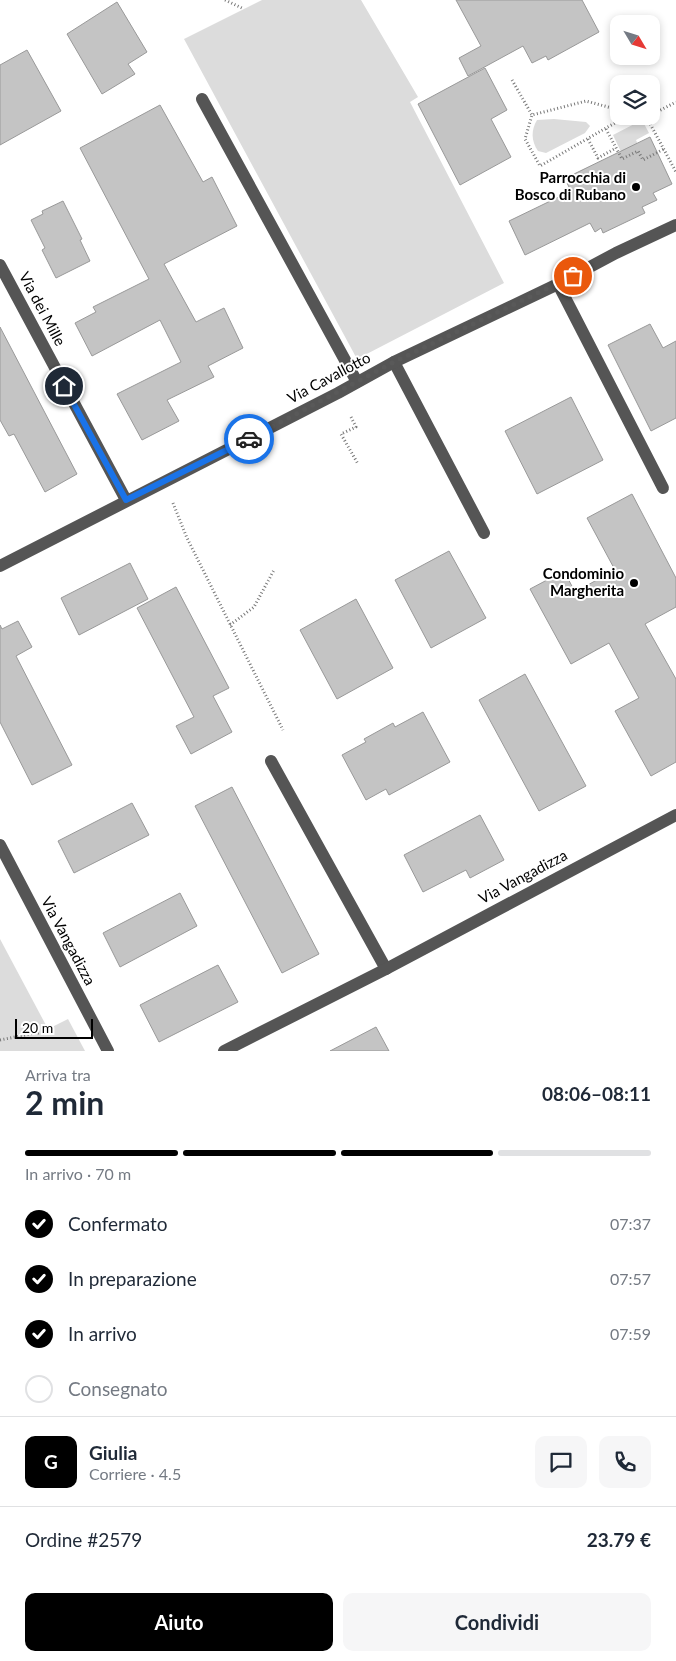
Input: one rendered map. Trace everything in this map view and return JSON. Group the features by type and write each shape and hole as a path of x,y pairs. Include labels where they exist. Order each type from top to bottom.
{"street":[{"path":"202,99 357,382"},
{"name":"Via Cavallotto","path":"0,566 394,362 558,284 616,253 676,225"},
{"name":"Via dei Mille","path":"0,265 126,500"},
{"path":"558,284 663,488"},
{"path":"394,362 484,533"},
{"path":"271,761 386,969"},
{"name":"Via Vangadizza","path":"224,1051 386,969 676,815"},
{"name":"Via Vangadizza","path":"0,845 108,1051"}],"path":[{"path":"226,0 244,9"},
{"path":"512,80 532,115 525,140 540,166 612,125"},
{"path":"532,115 586,101 610,108"},
{"path":"660,111 676,102"},
{"path":"653,125 676,172"},
{"path":"606,128 622,159 638,151 643,160 664,149"},
{"path":"588,139 598,158 616,148"},
{"path":"351,417 356,427 341,434 358,464"},
{"path":"173,503 187,538 283,730"},
{"path":"230,625 254,607 274,570"},
{"path":"0,1040 35,1033 48,1033"}],"shaded area":[{"path":"262,0 361,0 418,97 410,102 504,283 357,359 184,39"},
{"path":"554,119 586,122 590,126 585,133 546,153 538,151 533,139 537,120"},
{"path":"632,125 645,125 649,133 636,140 639,147 623,156 613,135"},
{"path":"0,939 48,1029 68,1019 85,1051 0,1051"}],"building":[{"path":"456,0 582,0 599,32 548,60 546,56 532,63 523,46 468,76 459,58 481,46"},
{"path":"117,2 147,52 128,64 135,74 102,94 67,34"},
{"path":"27,50 61,111 0,145 0,65"},
{"path":"485,68 507,110 491,119 511,157 460,185 418,104"},
{"path":"160,105 203,182 212,177 237,226 164,264 196,322 224,308 243,348 208,366 214,377 167,400 179,421 142,440 117,394 181,362 160,320 92,356 75,323 96,312 93,307 149,279 80,148"},
{"path":"650,137 672,184 653,193 657,200 642,207 645,213 603,233 601,228 595,232 590,223 525,255 509,221 571,191 567,183 576,178 574,174"},
{"path":"63,201 82,239 80,240 90,261 56,278 42,250 45,248 31,220 43,214 42,211"},
{"path":"650,324 663,348 676,341 676,418 651,431 608,345"},
{"path":"0,327 77,474 45,492 14,434 9,436 0,420"},
{"path":"571,397 603,460 537,494 505,431"},
{"name":"Condominio Margherita","path":"632,494 676,578 676,607 645,624 676,679 676,762 651,776 615,711 639,698 609,643 571,664 530,589 564,571 575,592 615,570 587,518"},
{"path":"449,551 486,618 431,648 395,580"},
{"path":"130,563 148,599 79,635 61,598"},
{"path":"176,587 229,688 213,696 232,732 191,754 176,726 194,717 137,608"},
{"path":"356,599 393,668 337,699 300,630"},
{"path":"18,621 32,647 16,656 72,765 32,785 0,722 0,625 2,629"},
{"path":"525,674 586,786 539,811 479,700"},
{"path":"423,712 450,762 389,795 386,789 366,800 342,755 366,742 364,739 393,723 395,727"},
{"path":"232,787 319,954 282,973 195,806"},
{"path":"132,803 149,835 74,873 58,841"},
{"path":"480,815 504,860 470,878 466,870 423,892 404,855"},
{"path":"180,893 197,926 120,967 103,933"},
{"path":"218,965 238,1002 159,1042 140,1005"},
{"path":"376,1027 389,1051 330,1051"}],"way so far":[{"path":"249,439 394,362 573,276"}],"place":[{"name":"Parrocchia di Bosco di Rubano","path":"636,187"},
{"name":"Condominio Margherita","path":"634,583"}],"route":[{"path":"64,386 126,500 249,439"}]}
